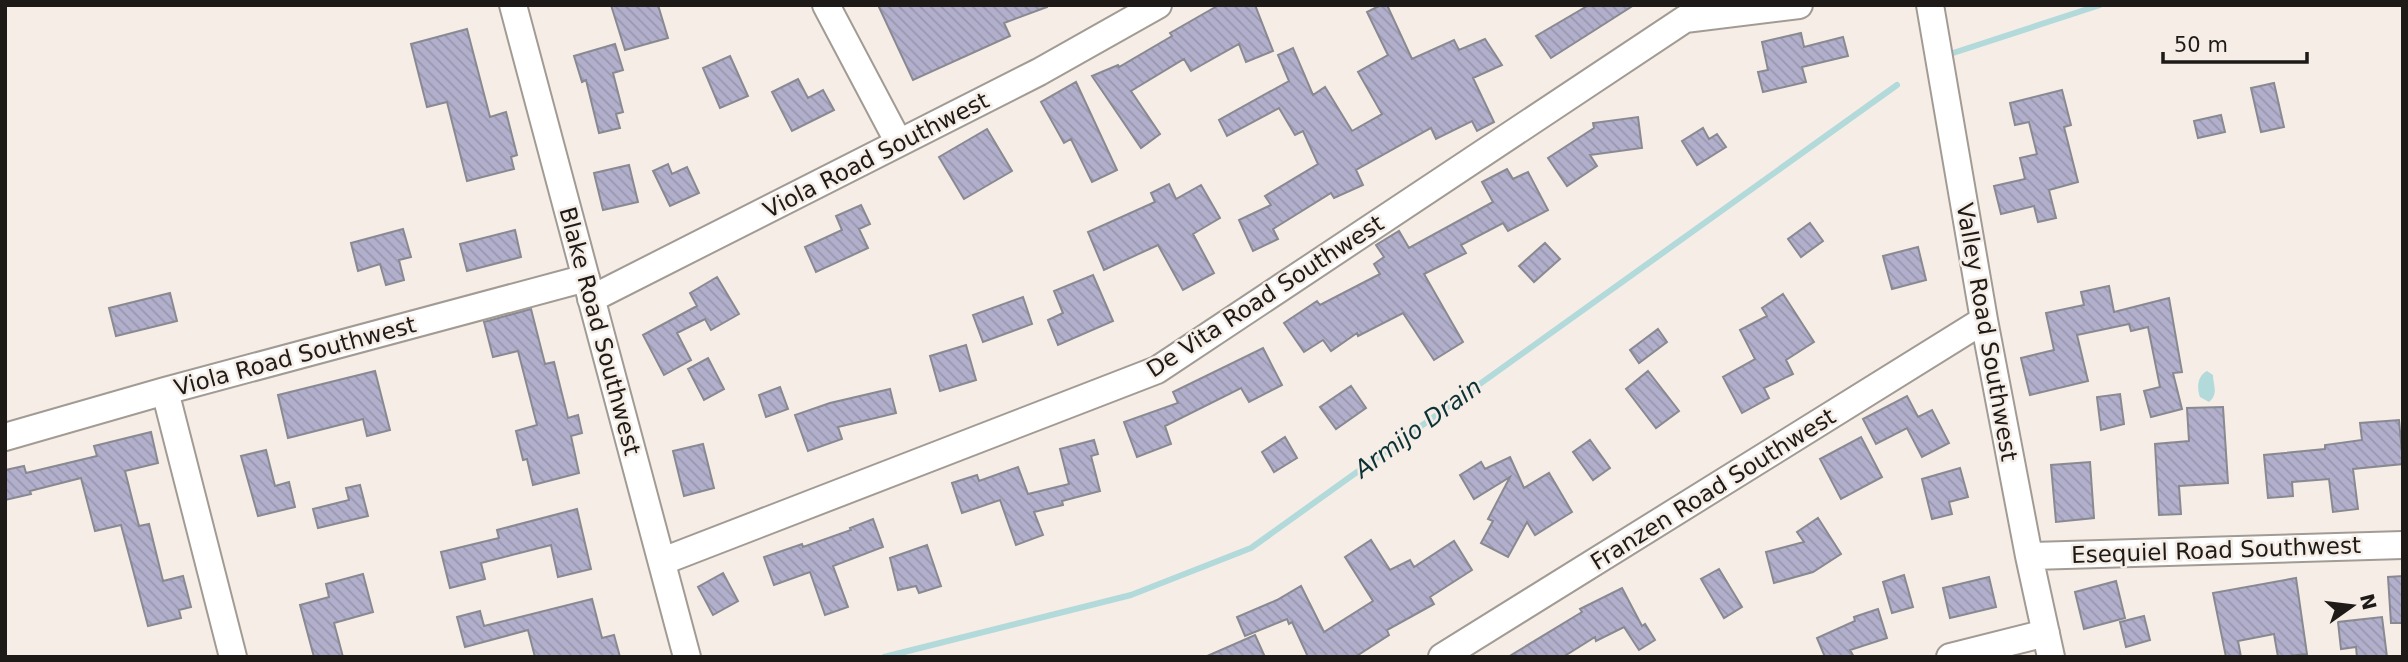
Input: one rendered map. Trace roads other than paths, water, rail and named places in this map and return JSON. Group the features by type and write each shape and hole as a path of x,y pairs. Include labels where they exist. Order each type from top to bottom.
{"street":[{"name":"Blake Road Southwest","path":"513,5 687,657"},
{"path":"826,5 899,143"},
{"name":"De Vita Road Southwest","path":"663,561 1157,370 1685,19 1799,5"},
{"name":"Valley Road Southwest","path":"1930,5 1984,320 2048,645"},
{"name":"Viola Road Southwest","path":"5,437 165,391 588,288 899,143 1039,72 1156,6"},
{"name":"Franzen Road Southwest","path":"1442,657 1984,320"},
{"path":"165,391 233,657"},
{"name":"Esequiel Road Southwest","path":"2029,556 2403,545"},
{"path":"1950,657 2048,645"}],"water":[{"path":"2207,371 2213,375 2215,389 2209,402 2200,397 2198,390 2200,379"}],"waterway":[{"name":"Armijo Drain","path":"1950,54 2100,5"},
{"name":"Armijo Drain","path":"884,657 1131,595 1251,548 1897,85"}]}
